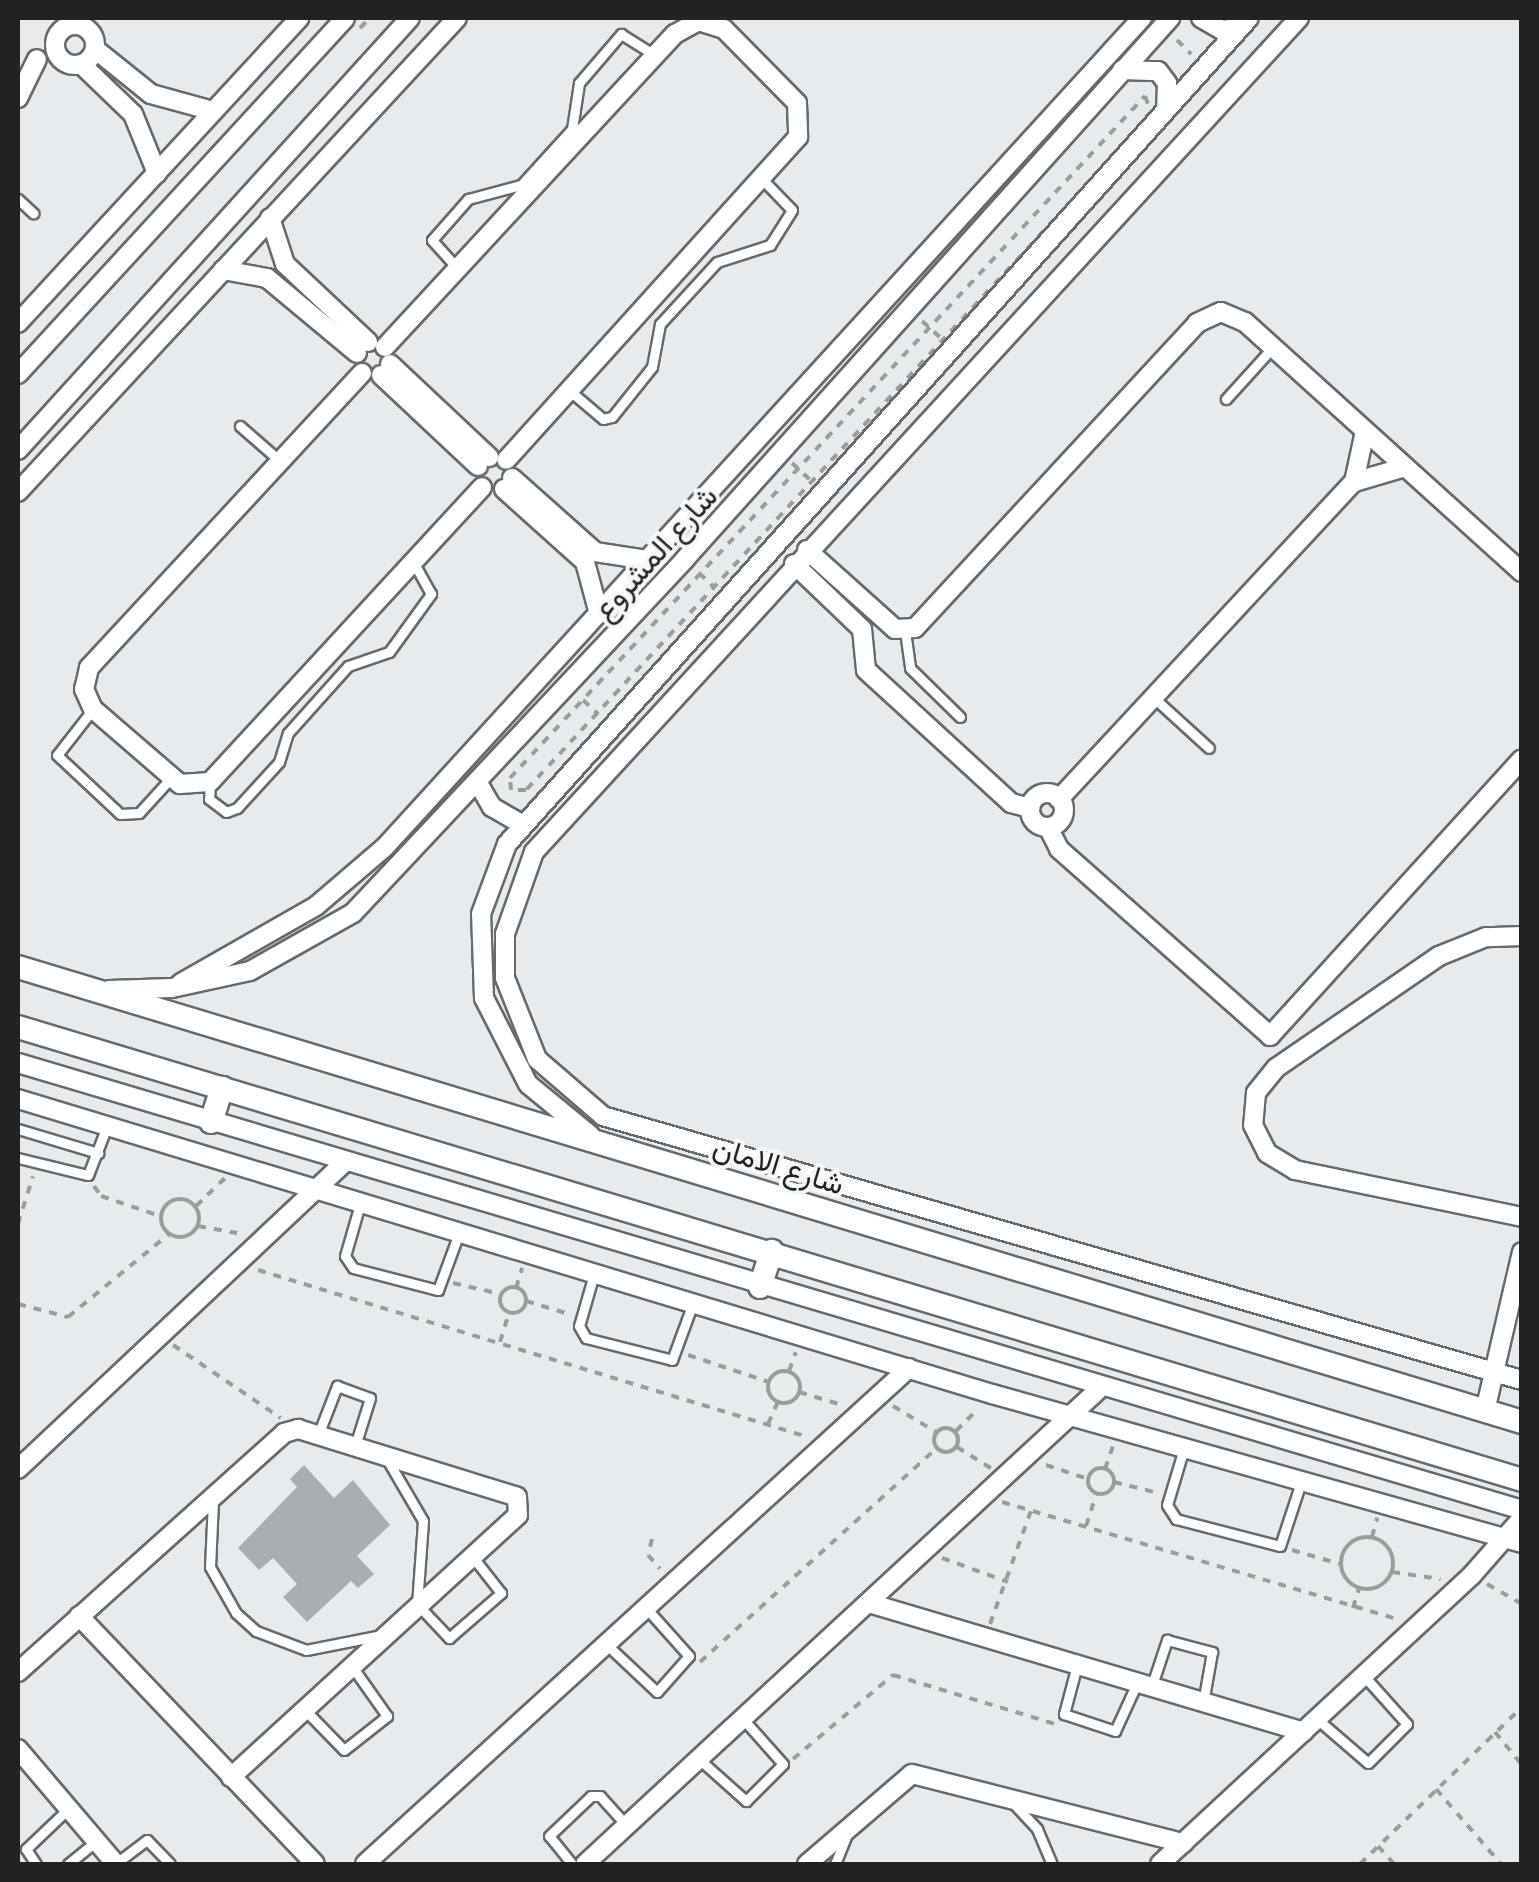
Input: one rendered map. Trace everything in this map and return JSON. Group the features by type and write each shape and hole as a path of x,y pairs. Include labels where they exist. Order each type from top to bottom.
{"street":[{"path":"18,323 299,18"},
{"path":"18,374 345,18"},
{"path":"18,450 410,18"},
{"path":"18,492 457,18"},
{"path":"172,988 352,879 540,679 1142,18"},
{"path":"1201,18 1214,28 1244,23"},
{"path":"1298,18 562,818 514,891 505,934 509,992 537,1059 566,1092 603,1116 822,1183 1522,1380"},
{"path":"55,49 60,32 80,21 94,36 95,49 151,94 213,111"},
{"path":"712,22 786,88 801,120 798,138 762,180 210,782 190,786 171,778 93,709 84,689 90,668 685,25 712,22"},
{"name":"شارع المشروع","path":"96,990 172,988 250,971 321,936 478,783 564,692 1017,194 1166,22"},
{"path":"599,1142 528,1084 484,998 481,914 495,866 521,824 602,719 816,486 879,430 946,342 1244,23"},
{"path":"273,46 300,68"},
{"path":"18,98 27,60 55,49"},
{"path":"55,49 65,62 81,64 133,114 157,173"},
{"path":"81,64 95,49"},
{"path":"1122,70 1158,70 1168,84 1166,106"},
{"path":"280,162 304,183"},
{"path":"270,218 285,264 374,359"},
{"path":"80,257 106,280"},
{"path":"224,270 267,278 374,359 594,552 648,560"},
{"path":"801,557 905,631 1197,322 1234,315 1522,572"},
{"path":"879,430 900,449"},
{"path":"1060,800 1354,482 1366,430"},
{"path":"1354,482 1405,467"},
{"path":"498,470 585,562 598,614"},
{"path":"801,557 862,629 866,670 1011,804 1030,808"},
{"path":"718,595 742,622"},
{"path":"540,679 564,692"},
{"path":"1030,808 1034,822 1048,827 1059,849 1270,1036 1522,759"},
{"path":"478,783 492,807 521,824"},
{"path":"1030,808 1046,793 1060,800"},
{"path":"1048,827 1063,813 1060,800"},
{"path":"1522,936 1486,937 1438,956 1276,1068 1256,1092 1253,1125 1267,1153 1295,1170 1522,1217"},
{"name":"شارع الامان","path":"18,966 1522,1422"},
{"path":"18,1027 1522,1480"},
{"path":"18,1063 1098,1390 1522,1510"},
{"path":"211,1122 222,1088"},
{"path":"18,1099 992,1394 1303,1476 1514,1541"},
{"path":"18,1468 346,1161"},
{"path":"760,1287 772,1251"},
{"path":"1485,1411 1522,1252"},
{"path":"365,1864 909,1368"},
{"path":"585,1864 988,1498 1098,1390"},
{"path":"18,1672 272,1440 298,1429 517,1496 518,1515 230,1777"},
{"path":"1160,1864 1514,1541 1522,1518"},
{"path":"872,1604 1203,1703 1310,1726"},
{"path":"78,1616 316,1864"},
{"path":"18,1749 116,1864"},
{"path":"807,1864 912,1774 1182,1844"}],"lane":[{"path":"458,268 432,240 468,199 521,185 572,130 578,83 624,32 655,55"},
{"path":"570,391 603,419 612,417 652,367 660,324 717,262 770,246 792,210 762,180"},
{"path":"18,199 33,213"},
{"path":"1226,399 1273,347"},
{"path":"240,426 280,462"},
{"path":"210,782 209,799 226,812 237,808 279,762 288,732 348,666 388,652 431,594 413,562"},
{"path":"905,631 910,668 960,717"},
{"path":"1154,698 1209,748"},
{"path":"93,709 57,754 120,814 139,813 171,778"},
{"path":"18,1158 82,1176 92,1171 107,1126"},
{"path":"18,1129 98,1153"},
{"path":"360,1204 347,1263 433,1290 443,1286 459,1233"},
{"path":"594,1274 579,1326 586,1338 666,1361 678,1352 693,1303"},
{"path":"318,1435 338,1386 370,1398 355,1446"},
{"path":"1185,1445 1170,1496 1176,1520 1280,1546 1303,1476"},
{"path":"378,1453 398,1470 423,1521 425,1577 417,1604 444,1636 454,1636 501,1593 472,1556"},
{"path":"218,1489 208,1514 210,1567 246,1622 306,1650 346,1648 384,1633"},
{"path":"606,1644 653,1693 690,1659 646,1608"},
{"path":"1076,1665 1068,1717 1118,1731 1167,1640 1212,1652 1203,1703"},
{"path":"304,1709 344,1750 387,1716 351,1665"},
{"path":"1310,1726 1359,1764 1368,1763 1407,1724 1364,1676"},
{"path":"700,1760 741,1802 783,1764 744,1720"},
{"path":"1000,1794 1038,1829 1052,1864"},
{"path":"572,1864 549,1836 590,1796 600,1796 627,1826"},
{"path":"36,1864 26,1848 68,1809"},
{"path":"835,1864 858,1818"},
{"path":"116,1864 148,1840 170,1864"},
{"path":"68,1864 96,1841"}],"path":[{"path":"1166,22 1203,66"},
{"path":"1138,99 1152,100 1152,114 718,595 602,719 526,790 511,790 510,778 1036,210 1138,99"},
{"path":"1017,194 1053,225"},
{"path":"910,311 946,342"},
{"path":"782,453 816,486"},
{"path":"685,559 718,595"},
{"path":"564,692 582,700 602,719"},
{"path":"18,1224 36,1164"},
{"path":"196,1206 238,1166"},
{"path":"92,1171 102,1196 160,1216 169,1234"},
{"path":"160,1216 171,1200 196,1206"},
{"path":"196,1206 198,1226"},
{"path":"169,1234 182,1237 198,1226 267,1238"},
{"path":"18,1304 68,1318 169,1234"},
{"path":"239,1264 828,1442"},
{"path":"443,1286 464,1283 501,1294 516,1288 526,1301 573,1316 579,1326"},
{"path":"501,1294 509,1313"},
{"path":"499,1344 509,1313 526,1301"},
{"path":"160,1336 298,1429"},
{"path":"678,1352 769,1382 789,1372 799,1392"},
{"path":"769,1382 778,1402"},
{"path":"767,1426 778,1402 799,1392 862,1411"},
{"path":"878,1397 936,1432 956,1431 992,1394"},
{"path":"956,1431 956,1447"},
{"path":"936,1432 937,1448"},
{"path":"690,1659 707,1660 937,1448 956,1447 1009,1478"},
{"path":"1030,1459 1088,1480 1097,1493"},
{"path":"1088,1480 1105,1469 1114,1482 1170,1496"},
{"path":"1086,1527 1097,1493 1114,1482"},
{"path":"988,1498 1353,1608 1419,1624"},
{"path":"984,1638 1008,1582 1031,1510"},
{"path":"1340,1564 1346,1546 1372,1538 1387,1546 1392,1572"},
{"path":"652,1539 650,1560 675,1582"},
{"path":"1280,1546 1340,1564 1358,1588"},
{"path":"928,1552 1008,1582"},
{"path":"1358,1588 1382,1584 1392,1572"},
{"path":"1392,1572 1468,1579 1522,1604"},
{"path":"1353,1608 1358,1588"},
{"path":"783,1764 893,1675 1054,1724 1068,1717"},
{"path":"1360,1864 1520,1710"},
{"path":"1495,1732 1522,1765"},
{"path":"1436,1790 1501,1864"},
{"path":"1378,1846 1394,1864"}],"building":[{"path":"304,1465 334,1498 353,1480 390,1525 357,1556 374,1574 358,1588 351,1581 307,1622 283,1597 297,1584 273,1558 259,1570 238,1548 297,1487 290,1479"}]}
